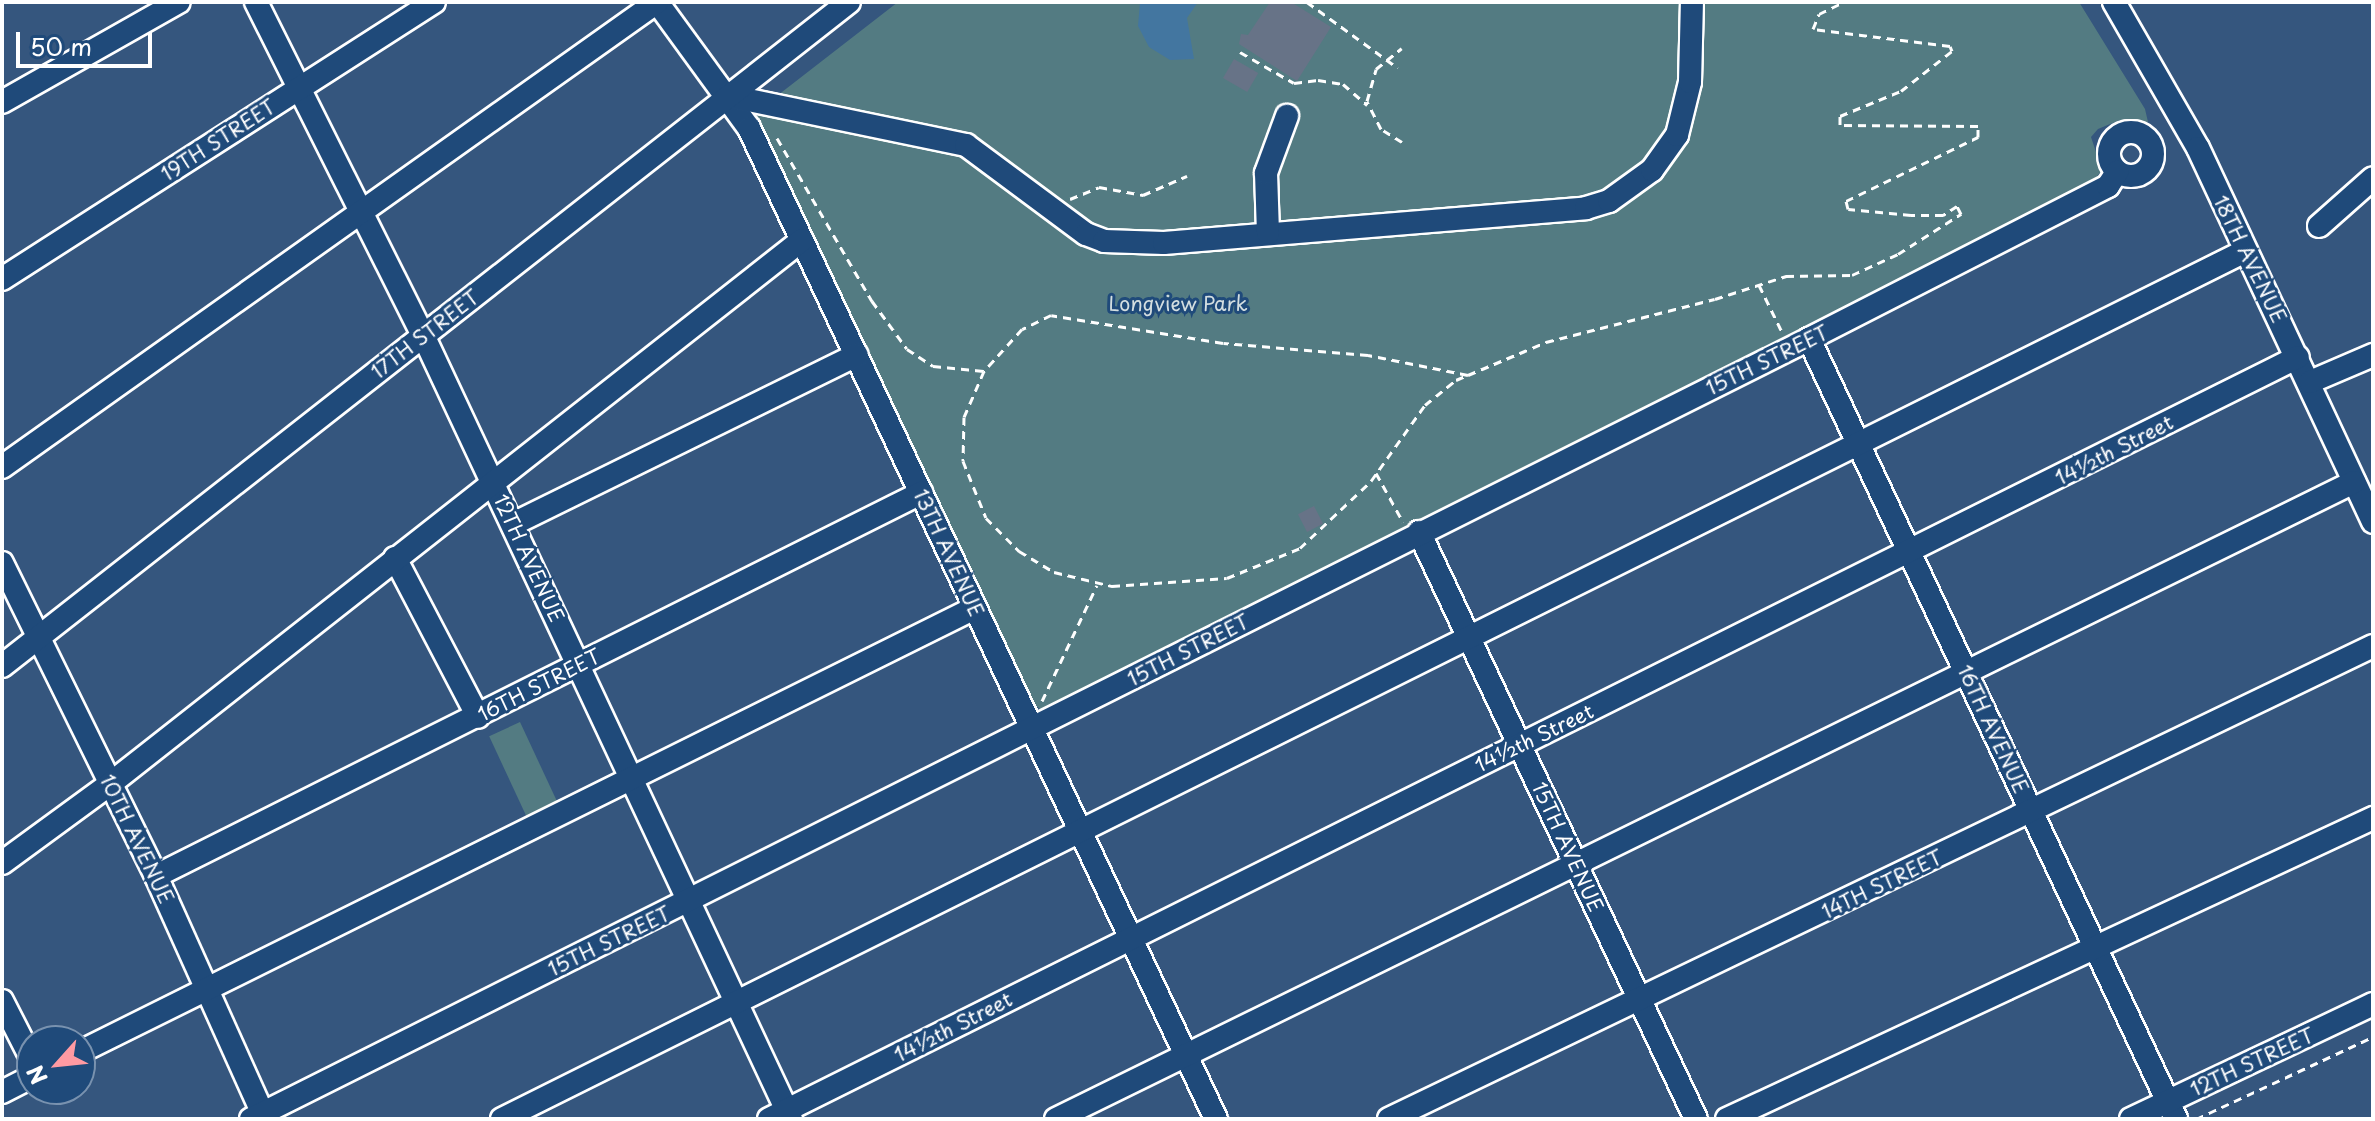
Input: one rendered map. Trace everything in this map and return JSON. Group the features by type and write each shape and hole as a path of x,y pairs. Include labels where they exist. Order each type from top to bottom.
{"street":[{"path":"2,102 179,2"},
{"name":"12TH AVENUE","path":"256,2 363,212 513,524 736,1003 782,1116"},
{"name":"19TH STREET","path":"2,279 434,2"},
{"path":"2,467 657,2"},
{"name":"13TH AVENUE","path":"657,2 729,96 802,240 975,608 1035,720 1079,832 1216,1119"},
{"name":"17TH STREET","path":"2,666 849,2"},
{"path":"729,96 966,145 1053,209 1104,241 1164,243 1586,208 1609,201 1652,170 1677,135 1690,82 1692,2"},
{"name":"18TH AVENUE","path":"2114,2 2198,148 2373,522"},
{"path":"1268,233 1266,173 1287,116"},
{"name":"15TH STREET","path":"259,1117 688,902 1035,720 1799,344 2108,186 2117,172"},
{"path":"2319,226 2373,178"},
{"path":"2,863 110,784 492,480 802,240"},
{"path":"502,1119 1079,832 1468,634 2245,251"},
{"name":"16TH AVENUE","path":"1799,344 1857,442 2172,1110"},
{"path":"513,524 857,355"},
{"path":"2310,382 2373,355"},
{"name":"14½th Street","path":"782,1116 1130,938 2298,357"},
{"path":"1056,1119 1965,670 2354,482"},
{"name":"16TH STREET","path":"156,876 921,493"},
{"name":"15TH AVENUE","path":"1414,534 1468,634 1696,1119"},
{"path":"395,558 478,717"},
{"name":"10TH AVENUE","path":"2,563 156,876 207,989 259,1117"},
{"path":"96,1044 975,608"},
{"name":"14TH STREET","path":"1389,1119 2373,646"},
{"path":"1727,1119 2373,818"},
{"path":"2,1001 16,1029"},
{"name":"12TH STREET","path":"2131,1119 2172,1110 2373,1004"}],"path":[{"path":"1307,2 1387,56 1398,68"},
{"path":"1468,375 1368,355 1223,343 1068,314 1051,315 1022,329 984,371 969,401 962,434 965,473 979,507 1019,551 1054,572 1097,585 1202,581 1256,569 1300,548 1376,473 1425,405 1441,389 1468,375 1546,342 1786,276 1852,275 1961,214 1957,206 1943,215 1848,209 1846,201 1860,190 1978,137 1978,126 1840,125 1840,116 1901,91 1952,51 1950,46 1813,29 1819,14 1844,2"},
{"path":"1367,105 1369,80 1387,56 1402,48"},
{"path":"1240,52 1294,83 1318,80 1343,84 1367,105 1381,129 1402,142"},
{"path":"773,131 872,301 907,349 933,366 984,371"},
{"path":"1053,209 1099,187 1135,196 1187,176"},
{"path":"1759,285 1799,344"},
{"path":"1376,473 1414,534"},
{"path":"1035,720 1097,585"},
{"path":"2196,1119 2373,1037"}],"green space":[{"name":"Longview Park","path":"898,2 2079,2 2145,109 2148,122 2120,120 2098,129 2091,137 2102,170 2091,184 1043,711 1029,701 755,113"},
{"path":"520,722 559,806 528,821 489,736"}],"water":[{"path":"1140,2 1198,2 1187,18 1194,59 1170,60 1149,47 1138,26"}],"building":[{"path":"1270,2 1291,2 1331,27 1297,81 1239,44 1241,34 1248,35"},
{"path":"1234,59 1258,73 1247,92 1223,78"},
{"path":"1314,506 1323,524 1307,532 1298,514"}]}
